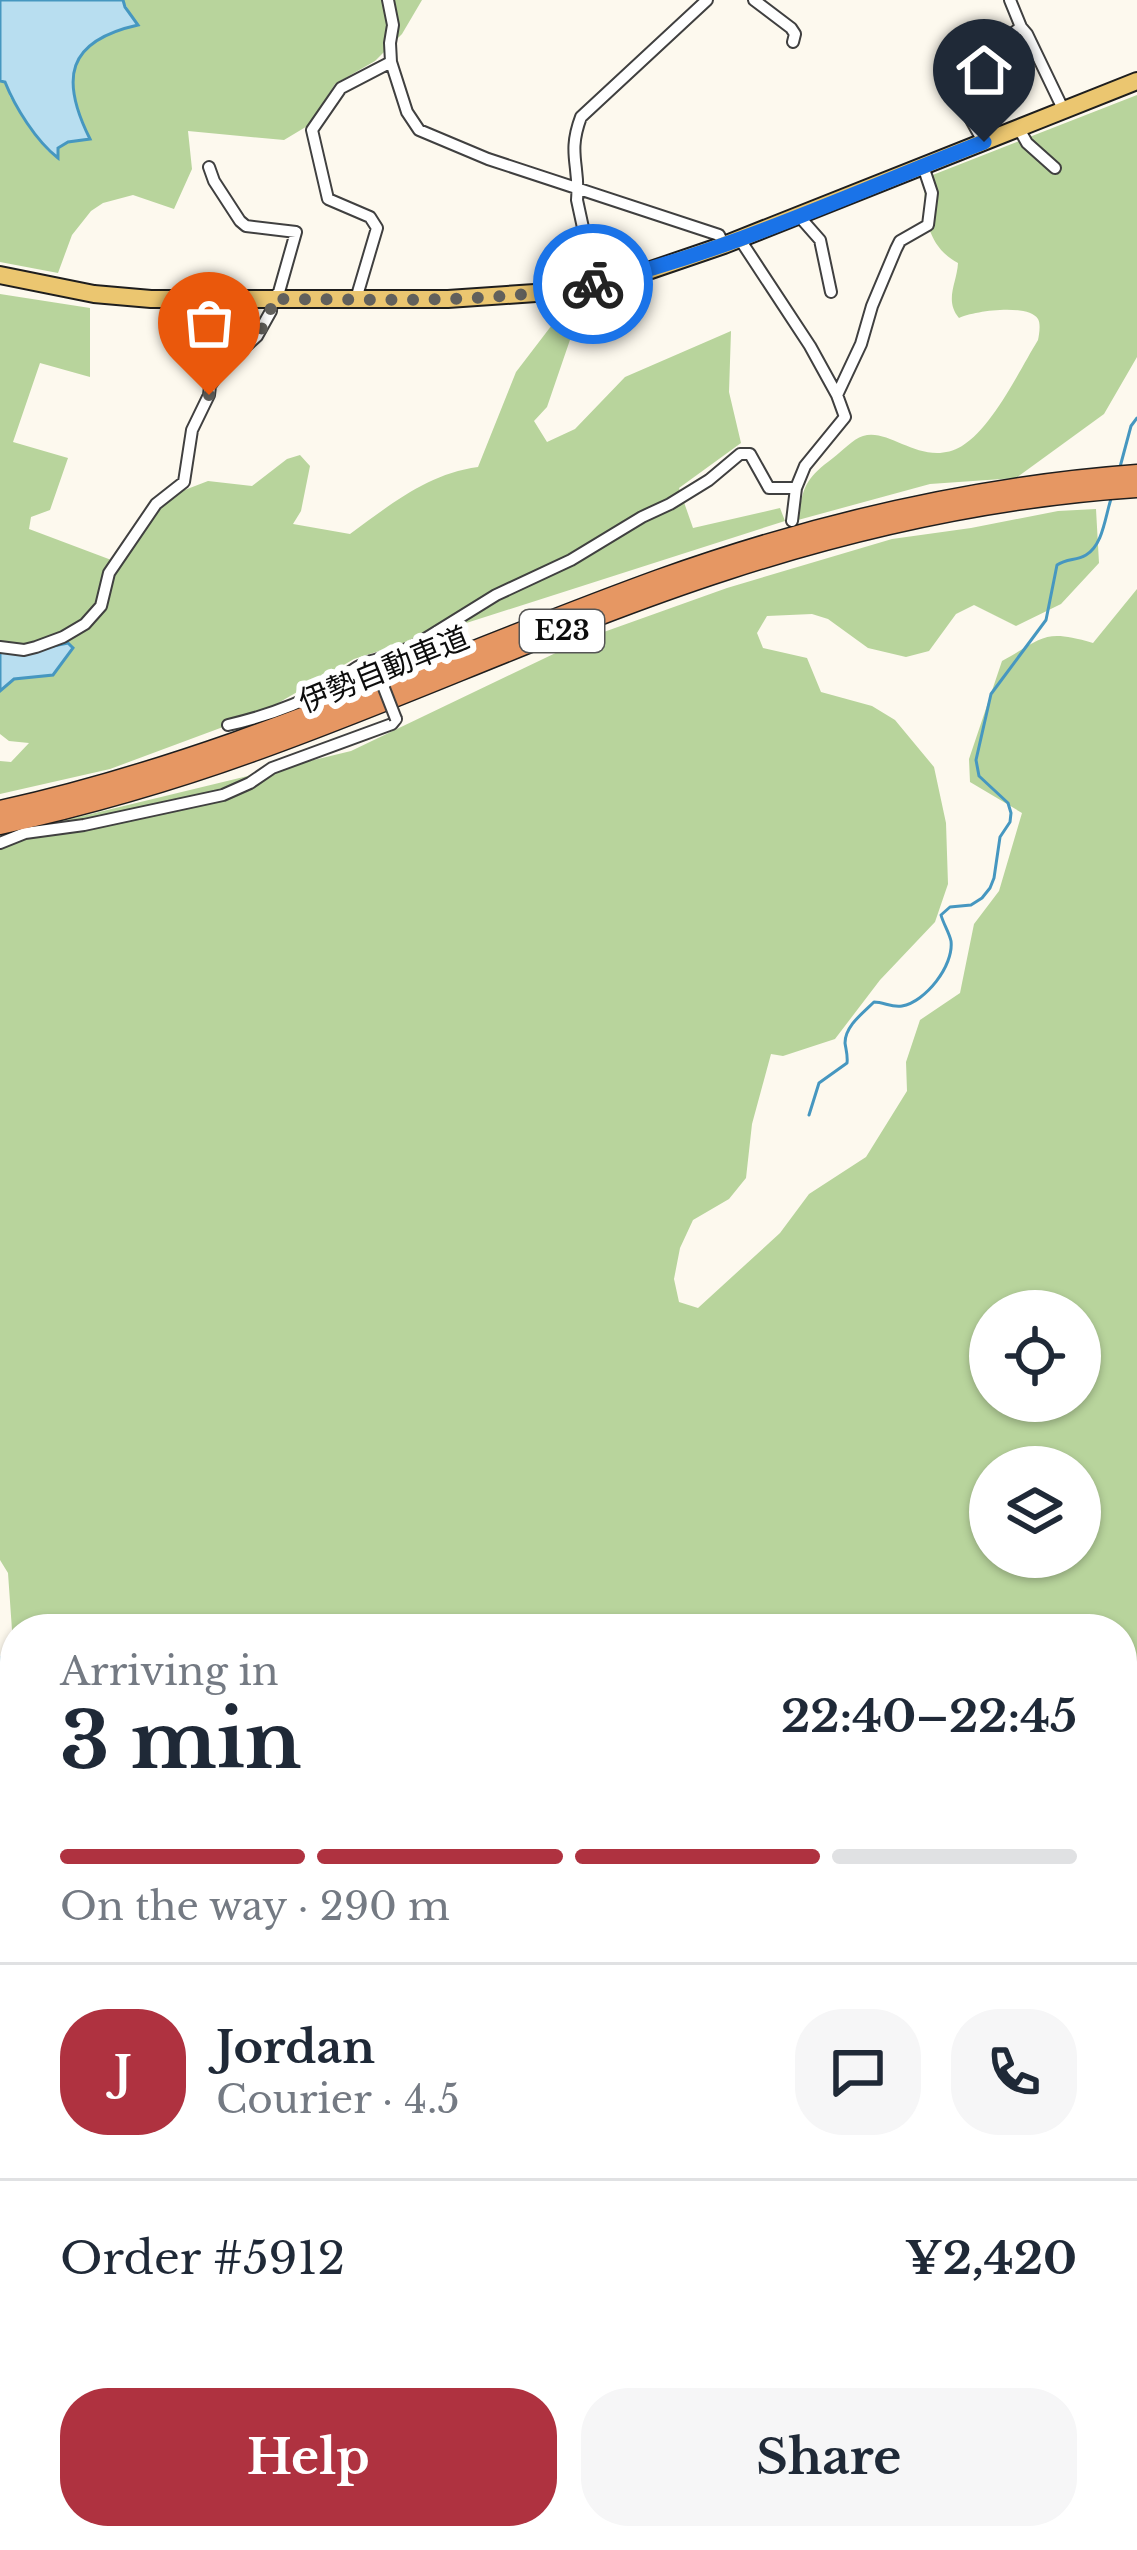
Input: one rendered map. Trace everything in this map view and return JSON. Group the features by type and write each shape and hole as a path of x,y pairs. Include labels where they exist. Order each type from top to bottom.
{"highway":[{"name":"伊勢自動車道","path":"0,810 109,783 250,739 589,605 801,533 988,492 1137,474"},
{"name":"伊勢自動車道","path":"0,824 220,764 612,612 785,553 945,514 1137,488"}],"main road":[{"path":"0,274 151,299 448,299 550,292 651,270 732,242 1137,81"}],"street":[{"path":"388,0 393,25 391,62 407,112 419,130 488,159 732,242 811,346 845,417 806,466 796,488 792,521"},
{"path":"754,0 791,28 793,42"},
{"path":"1010,0 1064,111"},
{"path":"595,283 577,200 572,141 580,117 704,1"},
{"path":"984,142 950,82 1021,27"},
{"path":"356,299 376,228 370,217 328,199 312,130 341,88 391,62"},
{"path":"1019,129 1027,143 1055,168"},
{"path":"837,395 900,241 928,225 932,193 923,166"},
{"path":"0,647 24,650 63,637 85,624 101,606 110,573 156,504 184,482 192,430 210,386 221,369 257,337 272,311 296,232 246,226 214,182 209,167"},
{"path":"798,215 820,240 831,292"},
{"path":"228,725 282,710 320,692 364,662 412,647 496,595 571,560 670,504 740,454 750,454 769,488 796,488"},
{"path":"0,842 25,833 223,795 272,768 392,724 396,719 375,662"}],"green space":[{"path":"123,0 422,0 402,34 375,61 335,84 309,125 284,140 188,131 192,169 174,209 133,195 103,203 72,235 58,273 0,262 0,81 5,81 10,97 57,157 58,148 68,142 89,138 74,98 76,66 96,42 137,25"},
{"path":"1137,95 1137,357 1104,414 1016,478 930,484 798,520 811,478 859,438 884,437 934,453 962,446 995,412 1038,340 1038,319 1023,311 988,311 959,318 952,298 958,263 933,238 925,178"},
{"path":"0,294 90,308 90,377 40,363 13,442 68,458 50,510 31,517 29,529 114,561 169,496 208,481 252,486 287,459 300,455 310,466 301,511 293,524 350,534 426,484 478,467 516,372 568,304 584,299 547,407 534,421 547,442 575,429 625,377 731,331 729,392 741,443 679,488 693,528 780,508 785,521 354,659 261,713 110,769 0,794 0,761 11,762 29,743 9,741 0,734 0,691 14,679 53,675 34,650 0,647"},
{"path":"1096,509 1099,563 1061,604 1016,626 974,605 956,614 929,651 906,657 868,648 828,619 812,614 767,616 757,633 763,648 807,658 821,692 872,706 895,720 934,767 946,823 948,884 935,922 880,980 835,1039 783,1056 771,1054 752,1124 746,1178 729,1199 693,1220 680,1248 674,1279 679,1302 698,1308 780,1233 809,1194 866,1157 907,1091 906,1062 920,1020 960,993 974,924 999,891 1022,813 970,782 969,759 1002,661 1054,636 1093,643 1137,589 1137,1614 11,1614 8,1573 0,1560 0,836 351,751 587,638 727,588 892,539"}],"water":[{"path":"0,0 123,0 138,25 114,32 83,52 73,81 80,118 90,139 68,142 58,148 58,158 34,133 5,82 0,81"},
{"path":"68,643 73,648 53,675 14,679 0,691 0,647 34,650"}],"waterway":[{"path":"1120,467 1137,418"},
{"path":"809,1115 819,1083 847,1063 846,1037 855,1020 874,1002 902,1006 920,998 943,971 951,951 941,915 950,907 971,905 990,888 1000,837 1011,813 1008,803 979,776 976,760 991,694 1046,620 1057,565 1092,550 1111,499"}],"way so far":[{"path":"209,395 221,369 257,337 272,311 272,299 448,299 593,284"}],"route":[{"path":"593,284 724,244 984,142"}]}
